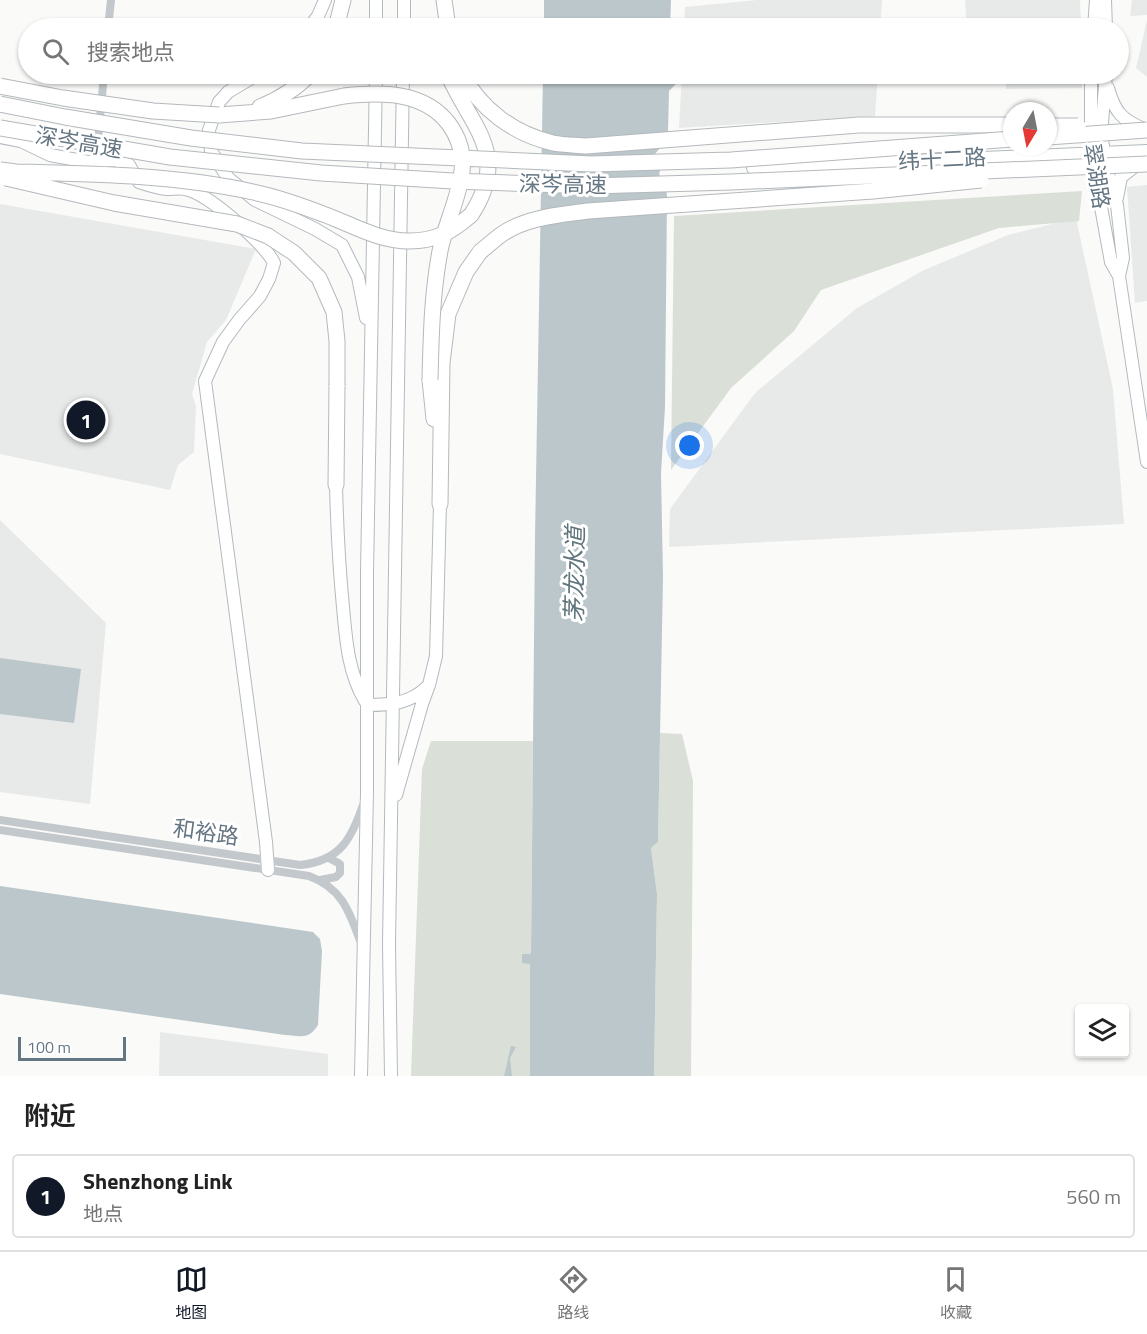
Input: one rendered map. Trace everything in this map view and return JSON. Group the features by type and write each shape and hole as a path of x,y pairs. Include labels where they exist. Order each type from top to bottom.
{"highway":[{"path":"338,18 343,0"},
{"path":"441,18 442,0"},
{"path":"442,0 446,18"},
{"path":"219,115 255,109 276,100 298,84"},
{"path":"0,170 162,177 206,184 254,192 290,202 385,238 408,241 432,239 455,229 471,215 482,199 487,176 486,153 481,133 454,84"},
{"path":"467,84 484,105 503,121 527,136 555,144 586,146 859,125 1003,125"},
{"path":"0,86 153,111 219,115 271,111 344,96 371,93 419,100 441,113 455,132 462,151 462,172 440,250 435,283 430,380 431,402 441,452"},
{"name":"深岑高速","path":"0,104 191,138 302,151 591,164 731,160 1003,141"},
{"path":"1057,126 1147,130"},
{"name":"深岑高速","path":"0,128 170,157 309,171 453,181 591,186 1129,165"},
{"path":"1057,136 1147,130"},
{"path":"440,504 442,363 448,314 466,272 480,252 504,233 533,219 577,212 873,191 1147,164"},
{"path":"0,177 114,203 237,224 268,236 294,253 319,278 334,312 337,341 336,485"}],"street":[{"path":"109,18 111,0"},
{"path":"316,18 326,0"},
{"path":"376,0 376,18"},
{"path":"404,0 404,18"},
{"path":"1095,18 1096,0"},
{"path":"1105,0 1106,18"},
{"path":"96,162 103,84"},
{"path":"241,84 228,92 219,102 209,130 211,152 228,178 255,200 315,229 342,246 358,277 371,356"},
{"path":"361,1076 376,84"},
{"path":"391,1076 391,810 403,84"},
{"name":"翠湖路","path":"1090,84 1096,136 1104,153 1117,206 1123,258 1119,276 1147,462"},
{"name":"翠湖路","path":"1105,84 1091,152 1111,262 1119,276"},
{"path":"1108,84 1113,105 1122,118 1147,130"},
{"path":"1057,129 1076,125 1086,116 1090,91"},
{"path":"1057,137 1096,136 1147,130"},
{"path":"0,137 21,141 50,155 96,162 115,160 129,165 139,182 151,186 185,189 201,194 220,207 269,252 274,263 260,296 223,342 205,381 266,842 267,865"},
{"path":"808,165 808,150 1003,140"},
{"name":"纬十二路","path":"1057,154 1147,151"},
{"name":"纬十二路","path":"753,168 1016,156"},
{"path":"1041,156 1087,177 1097,187"},
{"path":"1117,206 1121,177 1147,159"},
{"path":"336,485 338,554 346,643 353,678 367,705"},
{"path":"391,810 429,685 438,640 440,504"},
{"path":"367,705 394,705 419,695 429,685"},
{"path":"320,880 334,878 340,873 340,864 329,858 346,842 356,826 367,794"},
{"name":"和裕路","path":"0,820 267,865 309,876 327,884 344,902 363,951"},
{"name":"和裕路","path":"0,830 267,865 314,864 329,858"}],"shaded area":[{"path":"757,0 882,0 881,18 684,18 685,7"},
{"path":"965,0 1080,0 1081,18 966,18"},
{"path":"1132,0 1147,0 1147,15 1130,16"},
{"path":"1147,20 1147,77 1136,68"},
{"path":"681,84 877,84 875,116 679,128"},
{"path":"1006,84 1082,84 1082,88 1006,89"},
{"path":"1147,185 1147,301 1135,303 1127,187"},
{"path":"1082,191 1079,221 999,228 821,290 794,331 731,388 671,470 674,216"},
{"path":"0,204 256,249 226,320 207,342 192,394 196,406 194,452 178,465 170,490 0,454"},
{"path":"1076,218 1113,389 1124,524 669,547 670,509 755,393 857,308 924,270 1008,235"},
{"path":"0,520 106,623 90,804 0,792"},
{"path":"660,733 682,734 693,781 691,1076 654,1076 657,894 651,848 658,842"},
{"path":"431,741 533,741 531,955 522,955 530,964 530,1076 411,1076 422,769"},
{"path":"160,1032 328,1054 328,1076 159,1076"}],"water":[{"path":"544,0 671,0 670,18 544,18"},
{"name":"茅龙水道","path":"543,84 676,84 669,91 668,131 664,143 654,158 661,168 659,174 666,186 667,196 665,407 661,473 663,577 658,842 651,848 657,894 654,1076 530,1076 530,964 522,963 522,954 531,954"},
{"path":"0,658 81,669 74,723 0,714"},
{"path":"0,886 313,932 320,939 322,951 318,1025 308,1035 285,1035 0,994"},
{"path":"511,1046 516,1047 510,1058 512,1076 504,1076"}],"place":[{"name":"Shenzhong Link","path":"86,420"}]}
